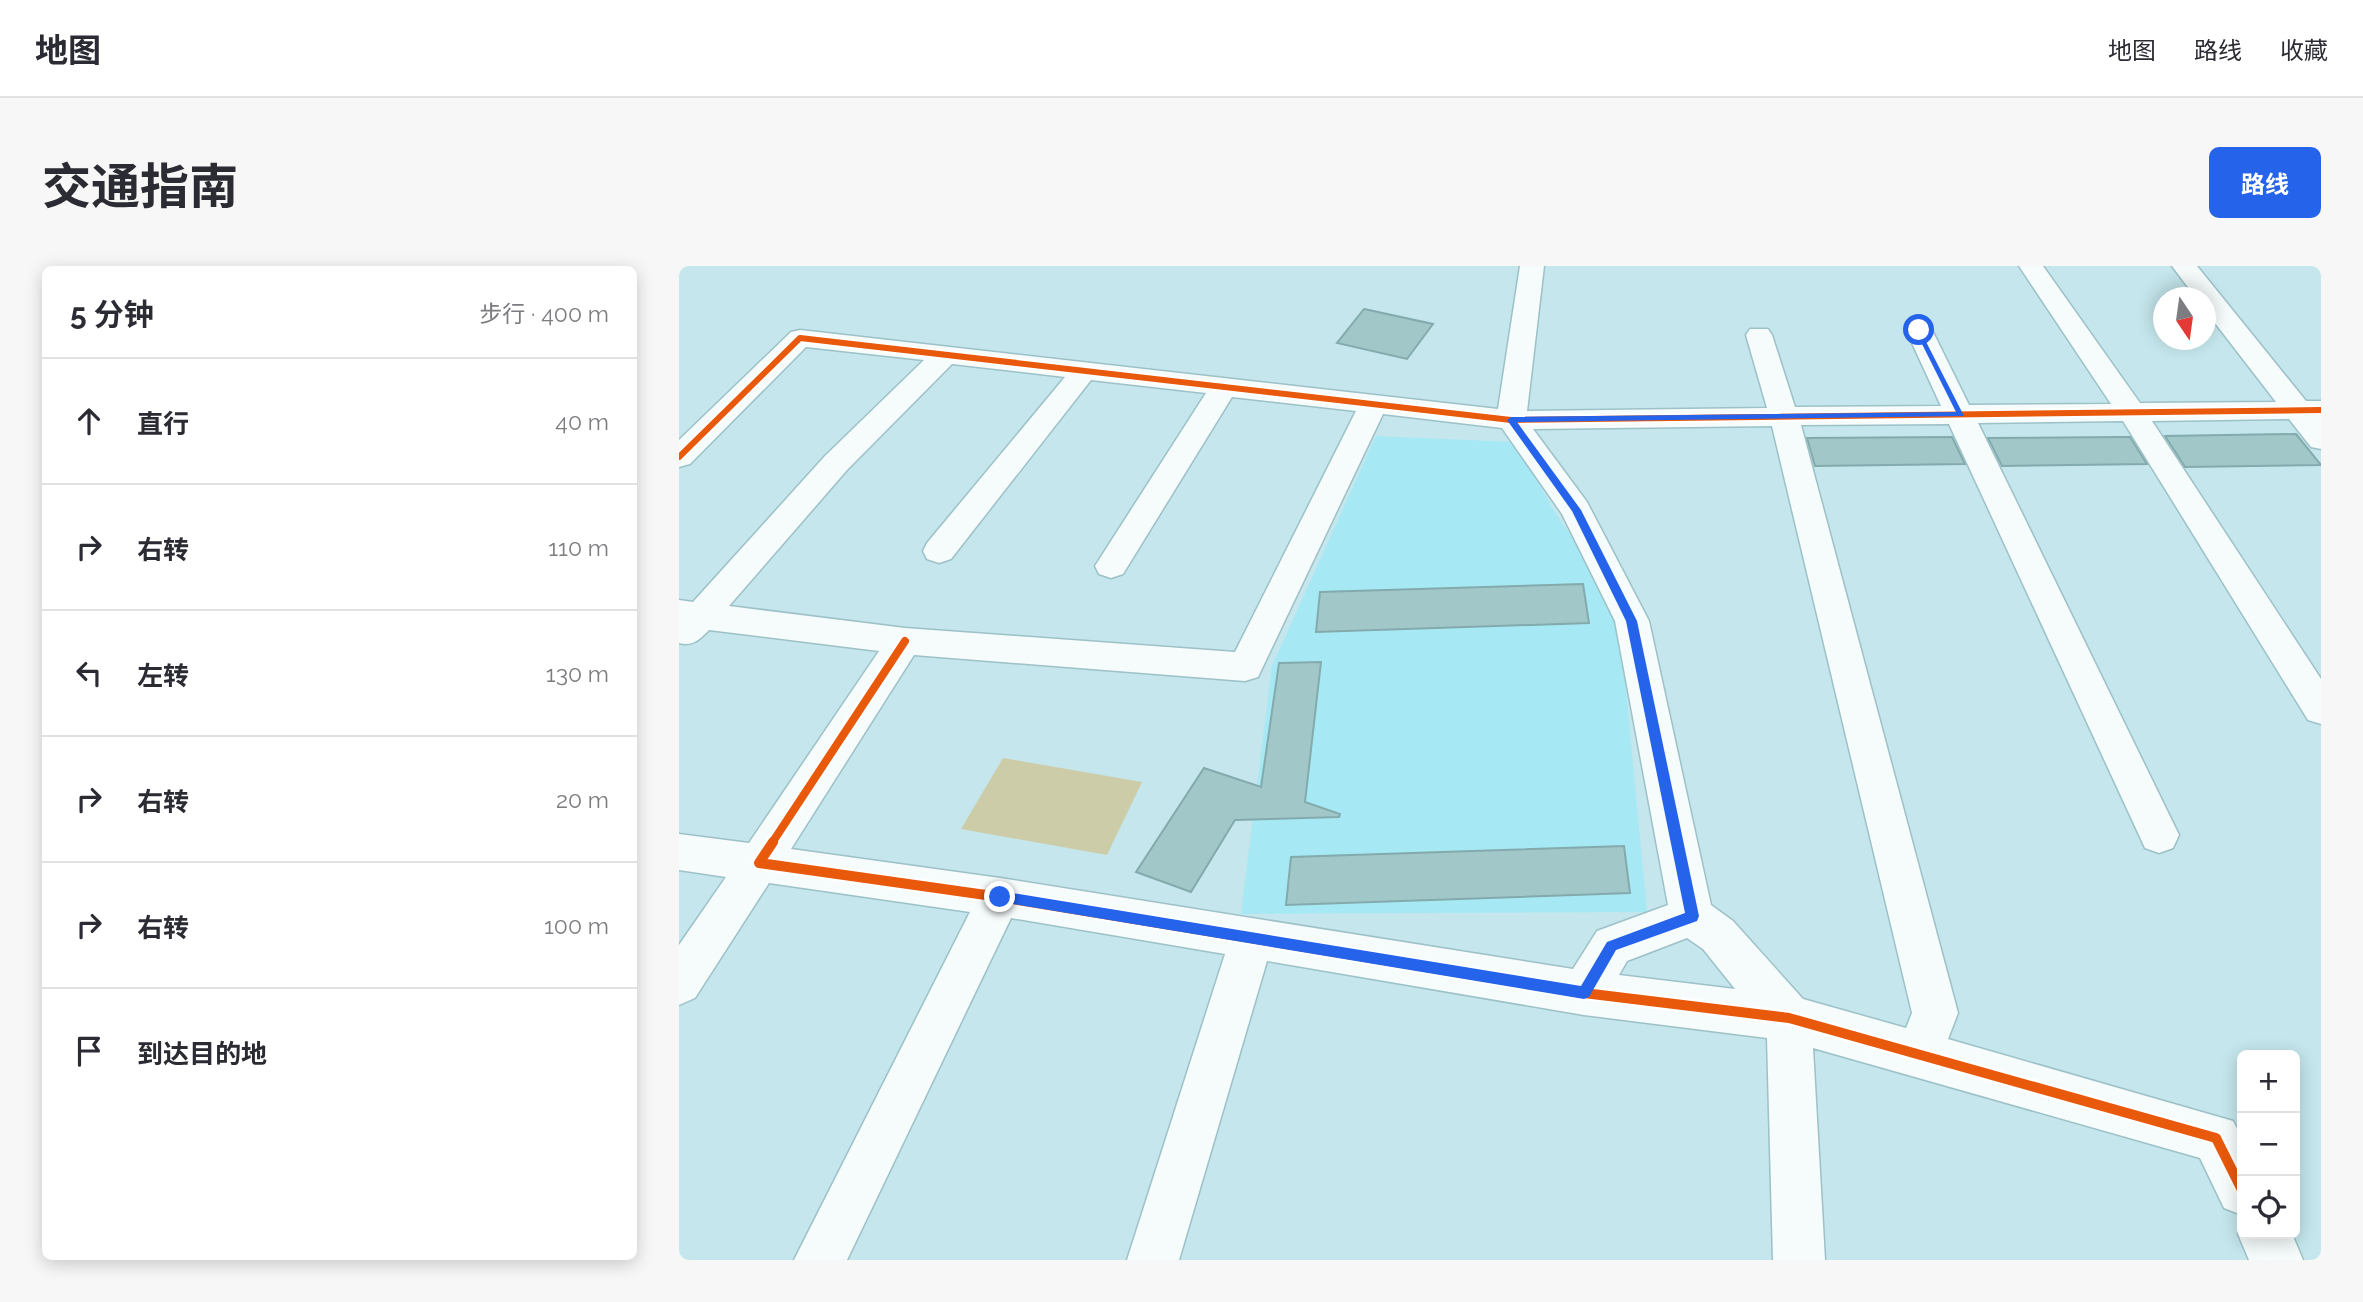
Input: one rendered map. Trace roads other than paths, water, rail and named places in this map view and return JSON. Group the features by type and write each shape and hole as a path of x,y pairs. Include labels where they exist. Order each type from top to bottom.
{"street":[{"path":"1532,266 1511,420 1576,510 1632,621 1692,916 1718,935 1789,1018 1800,1260"},
{"path":"2031,266 2132,413 2321,709"},
{"path":"2184,266 2309,410 2321,440"},
{"path":"1919,330 2159,835"},
{"path":"1759,335 1784,417 1935,1013 1919,1055"},
{"path":"679,457 800,338 1511,420 2309,410"},
{"path":"686,623 836,463 945,355"},
{"path":"939,551 1084,371"},
{"path":"1111,566 1224,387"},
{"path":"686,623 1245,667 1374,404"},
{"path":"679,983 905,641"},
{"path":"679,852 1000,897 1584,993 1789,1018 2216,1138 2237,1180"},
{"path":"820,1260 1000,897"},
{"path":"1584,993 1612,946 1692,916"},
{"path":"1153,1260 1252,938"},
{"path":"2266,1239 2277,1260"}]}
